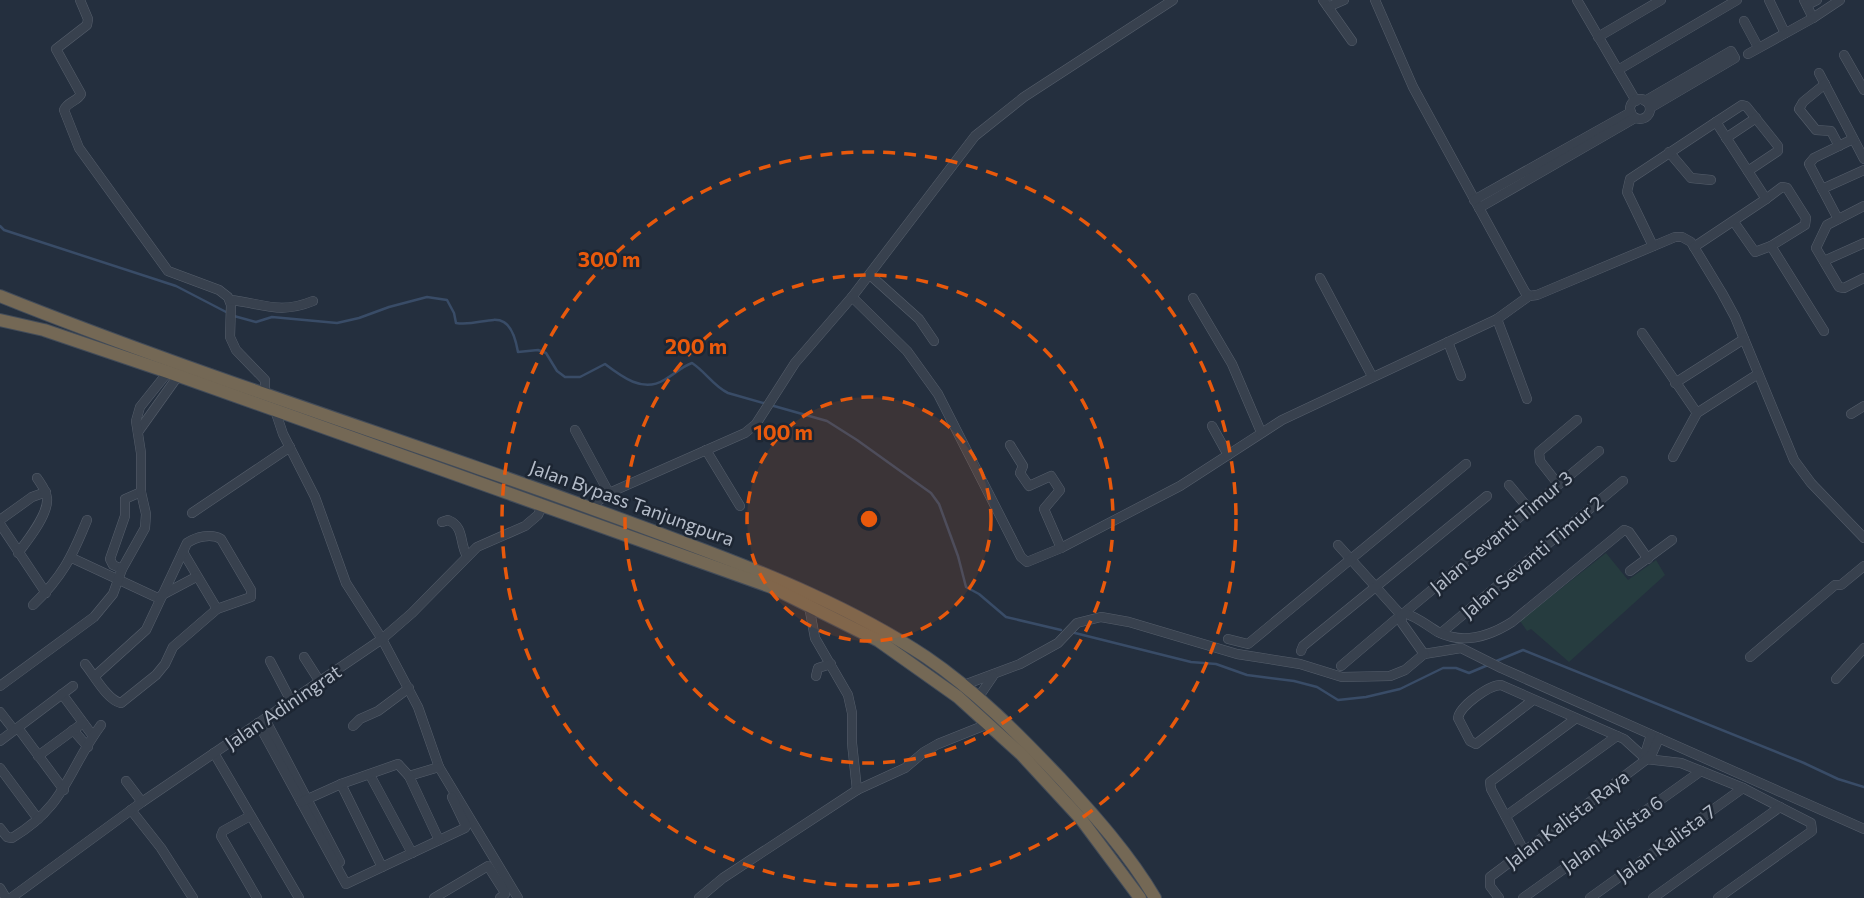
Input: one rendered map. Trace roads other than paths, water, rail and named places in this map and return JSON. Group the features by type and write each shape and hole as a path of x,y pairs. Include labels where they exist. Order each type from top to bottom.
{"highway":[{"name":"Jalan Bypass Tanjungpura","path":"0,296 590,507 777,578 888,633 964,685 1030,747 1091,811 1155,898"},
{"name":"Jalan Bypass Tanjungpura","path":"0,320 44,330 275,410 771,587 809,606 890,648 941,684 988,724 1021,754 1082,819 1140,898"}],"street":[{"path":"80,0 88,19 87,25 56,49 81,94 66,105 64,110 72,134 89,163 169,271 223,292 231,302 266,308 298,306 313,301"},
{"path":"590,507 609,493 745,433 756,424 795,363 870,275 975,136 1024,97 1173,0"},
{"path":"1344,0 1325,4 1352,41"},
{"path":"1375,0 1413,87 1525,292 1530,296"},
{"path":"1476,204 1633,115 1645,118 1644,103 1618,70 1577,0"},
{"path":"1598,37 1661,0"},
{"path":"1618,70 1737,0"},
{"path":"1769,0 1786,33"},
{"path":"1813,18 1806,3 1817,0"},
{"path":"1748,54 1840,0"},
{"path":"1744,21 1758,47"},
{"path":"1633,115 1631,106 1644,103 1735,58 1731,51 1644,103"},
{"path":"1844,55 1864,90"},
{"path":"1819,73 1864,157"},
{"path":"1825,84 1799,108 1816,130 1831,131 1839,146"},
{"path":"1653,246 1627,187 1634,174 1742,106 1747,107 1779,148 1748,171"},
{"path":"1726,138 1756,118"},
{"path":"1716,122 1766,199"},
{"path":"1838,219 1810,162 1853,139"},
{"path":"1669,152 1691,178 1711,180"},
{"path":"1822,189 1864,170"},
{"path":"1694,247 1782,187 1786,187 1807,221 1804,226 1771,246 1753,252 1734,222"},
{"path":"1864,206 1825,226 1816,246 1839,287 1844,288 1864,278"},
{"path":"852,297 907,351 938,394 1022,560 1027,562 1061,548 1180,486 1282,420 1497,319 1530,296 1678,237 1686,239 1694,247 1722,293 1794,460 1811,483 1864,538"},
{"path":"1824,261 1864,243"},
{"path":"1771,246 1824,331"},
{"path":"870,275 919,319 934,341"},
{"path":"1320,278 1373,376"},
{"path":"1193,298 1232,364 1261,432"},
{"path":"231,302 230,337 236,350 265,380 265,393"},
{"path":"1497,319 1527,399"},
{"path":"1642,333 1697,412"},
{"path":"1675,383 1744,339"},
{"path":"1448,342 1461,376"},
{"path":"0,686 94,617 109,600 145,528 138,432 173,374"},
{"path":"1673,457 1697,412 1758,374"},
{"path":"1851,414 1864,406"},
{"path":"262,721 350,882 439,841 466,825 438,768 428,729 409,688 382,639 345,583 316,497 290,447 275,410"},
{"path":"1558,484 1538,455 1542,448 1577,421"},
{"path":"1212,426 1228,455"},
{"path":"575,430 609,493"},
{"path":"1010,445 1023,467 1020,473 1029,486 1051,476 1060,486 1060,490 1045,506 1044,511 1061,548"},
{"path":"192,513 290,447"},
{"path":"706,450 740,506"},
{"name":"Jalan Sevanti Timur 3","path":"1341,666 1599,451"},
{"path":"1228,639 1248,644 1352,561 1466,464"},
{"path":"18,553 37,526 47,505 46,492 37,478"},
{"name":"Jalan Sevanti Timur 2","path":"1441,634 1623,481"},
{"path":"1508,485 1529,509"},
{"path":"46,492 32,497 0,522 46,593"},
{"path":"120,574 110,559 125,516 125,499 141,492"},
{"path":"1301,651 1303,646 1487,496"},
{"name":"Jalan Adiningrat","path":"9,898 142,802 382,639 412,614 467,556 488,541 525,526 538,515 542,506"},
{"path":"33,605 46,593 72,558 87,520"},
{"path":"442,522 448,520 457,525 461,531 461,546 467,556"},
{"path":"1338,545 1403,614 1416,616 1441,634 1466,638 1485,636 1512,622 1624,530 1629,532 1648,559"},
{"path":"85,664 115,701 121,703 156,675 173,647 217,609 251,597 251,590 218,537 190,541 146,630 95,676"},
{"path":"1630,571 1672,540"},
{"path":"183,552 217,609"},
{"path":"72,558 120,574 161,597"},
{"path":"1750,657 1835,585 1841,584 1864,566"},
{"path":"161,597 196,577"},
{"path":"809,606 815,638 848,695 852,713 857,790"},
{"path":"1403,614 1402,623 1424,654"},
{"path":"964,685 993,676 1053,647 1077,624 1101,617 1129,622 1237,654 1300,664 1324,674 1342,677 1390,676 1405,670 1424,654 1461,648 1864,829"},
{"path":"1836,679 1864,648"},
{"path":"304,657 320,682"},
{"path":"270,661 291,701"},
{"path":"816,676 818,668 831,664"},
{"path":"978,698 993,676"},
{"path":"1533,700 1478,743 1471,741 1458,718 1459,713 1497,684 1617,736 1628,742 1646,760 1681,764 1701,771 1743,788 1809,821 1813,826 1812,831 1718,898"},
{"path":"0,741 72,686"},
{"path":"353,726 409,688"},
{"path":"62,694 93,736"},
{"path":"0,712 64,790"},
{"path":"1524,851 1491,789 1490,782 1576,719"},
{"path":"38,756 83,723"},
{"path":"699,898 723,878 857,790 905,768 937,744 988,724"},
{"path":"0,828 7,837 12,838 38,819 64,790 93,736 102,725"},
{"path":"73,730 88,747"},
{"path":"1506,816 1617,736"},
{"path":"1646,760 1645,754 1655,737"},
{"path":"214,753 297,897"},
{"name":"Jalan Kalista Raya","path":"1499,898 1490,886 1489,879 1646,760"},
{"path":"305,801 395,764 402,766 439,841"},
{"path":"409,776 438,768"},
{"path":"438,768 518,898"},
{"name":"Jalan Kalista 6","path":"1522,898 1701,771"},
{"path":"2,775 38,819"},
{"path":"370,775 412,853"},
{"path":"126,781 142,802"},
{"path":"341,785 382,867"},
{"name":"Jalan Kalista 7","path":"1590,898 1743,788"},
{"path":"1653,898 1780,807"},
{"path":"131,810 161,848 193,898"},
{"path":"250,816 223,831 221,836 257,898"},
{"path":"434,898 488,866 504,891 505,894 500,898"},
{"path":"0,888 9,898"}],"waterway":[{"path":"0,226 4,230 176,286 228,313"},
{"path":"234,316 256,322 272,317 337,323 427,297 447,300 456,323 502,321 509,326 518,352 538,350 546,353 557,371 565,377 580,377 605,364 633,382 648,385 656,384 692,363 728,393 827,421 931,493 939,504 966,587 979,594 1006,617 1061,630"},
{"path":"1075,633 1191,662 1216,664 1247,675 1294,681 1317,687 1338,700 1400,689 1443,668 1456,668 1469,673 1488,665"},
{"path":"1494,662 1523,650 1838,779 1864,787"}]}
